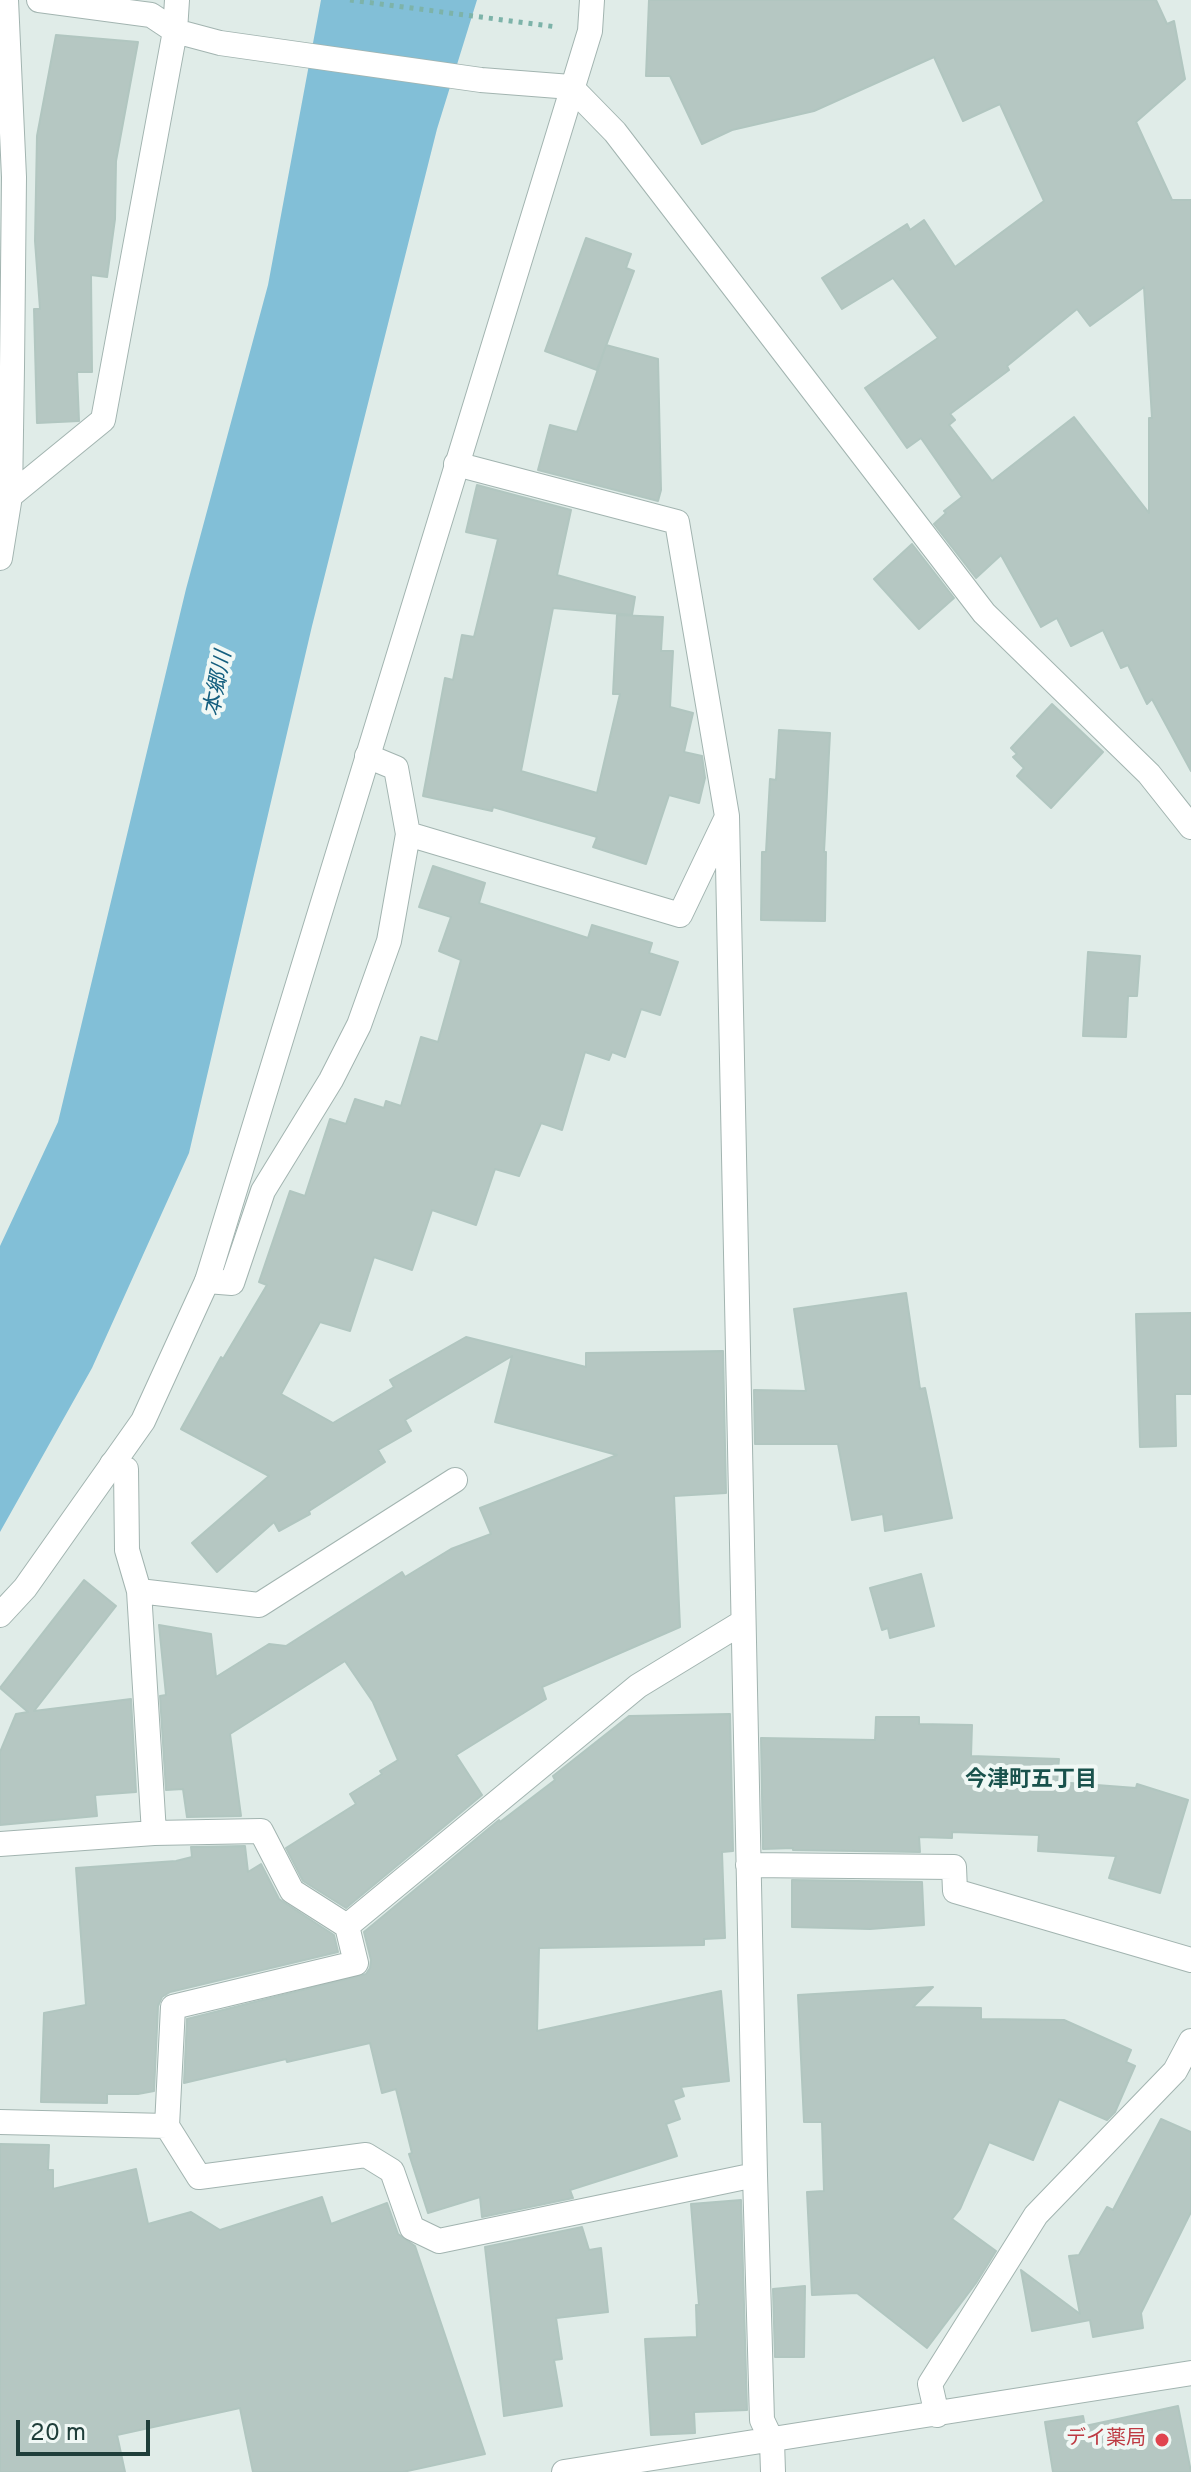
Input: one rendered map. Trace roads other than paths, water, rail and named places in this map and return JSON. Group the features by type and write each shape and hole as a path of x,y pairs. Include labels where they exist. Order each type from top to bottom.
{"street":[{"path":"0,558 10,496 6,368 14,177 6,0"},
{"path":"39,0 151,15 175,31 220,43 481,80 571,87 615,132 984,613 1149,774 1191,827"},
{"path":"10,496 103,420 175,31 177,0"},
{"path":"0,1615 25,1588 143,1421 207,1281 590,31 592,0"},
{"path":"456,464 677,522 727,816 755,2175 762,2420 772,2441 773,2472"},
{"path":"207,1281 232,1283 263,1191 331,1080 359,1025 389,941 408,834 396,768 367,756"},
{"path":"408,834 680,915 727,816"},
{"path":"112,1464 126,1469 127,1550 139,1591 154,1833"},
{"path":"139,1591 259,1605 455,1480"},
{"path":"347,1926 638,1686 743,1622"},
{"path":"0,1844 154,1833 261,1831 292,1891 347,1926 356,1963 173,2007 167,2126 199,2177 366,2155 392,2171 412,2228 439,2241 755,2175"},
{"path":"748,1865 954,1867 955,1891 1191,1960"},
{"path":"937,2415 930,2384 1036,2215 1175,2071 1191,2041"},
{"path":"0,2122 167,2126"},
{"path":"564,2472 1191,2373"}],"water":[{"name":"本郷川","path":"321,0 477,0 437,129 312,626 189,1153 92,1368 0,1532 0,1246 58,1122 186,589 268,285"}],"place":[{"name":"デイ薬局","path":"1162,2440"}],"district":[{"name":"今津町五丁目","path":"1031,1782"}]}
